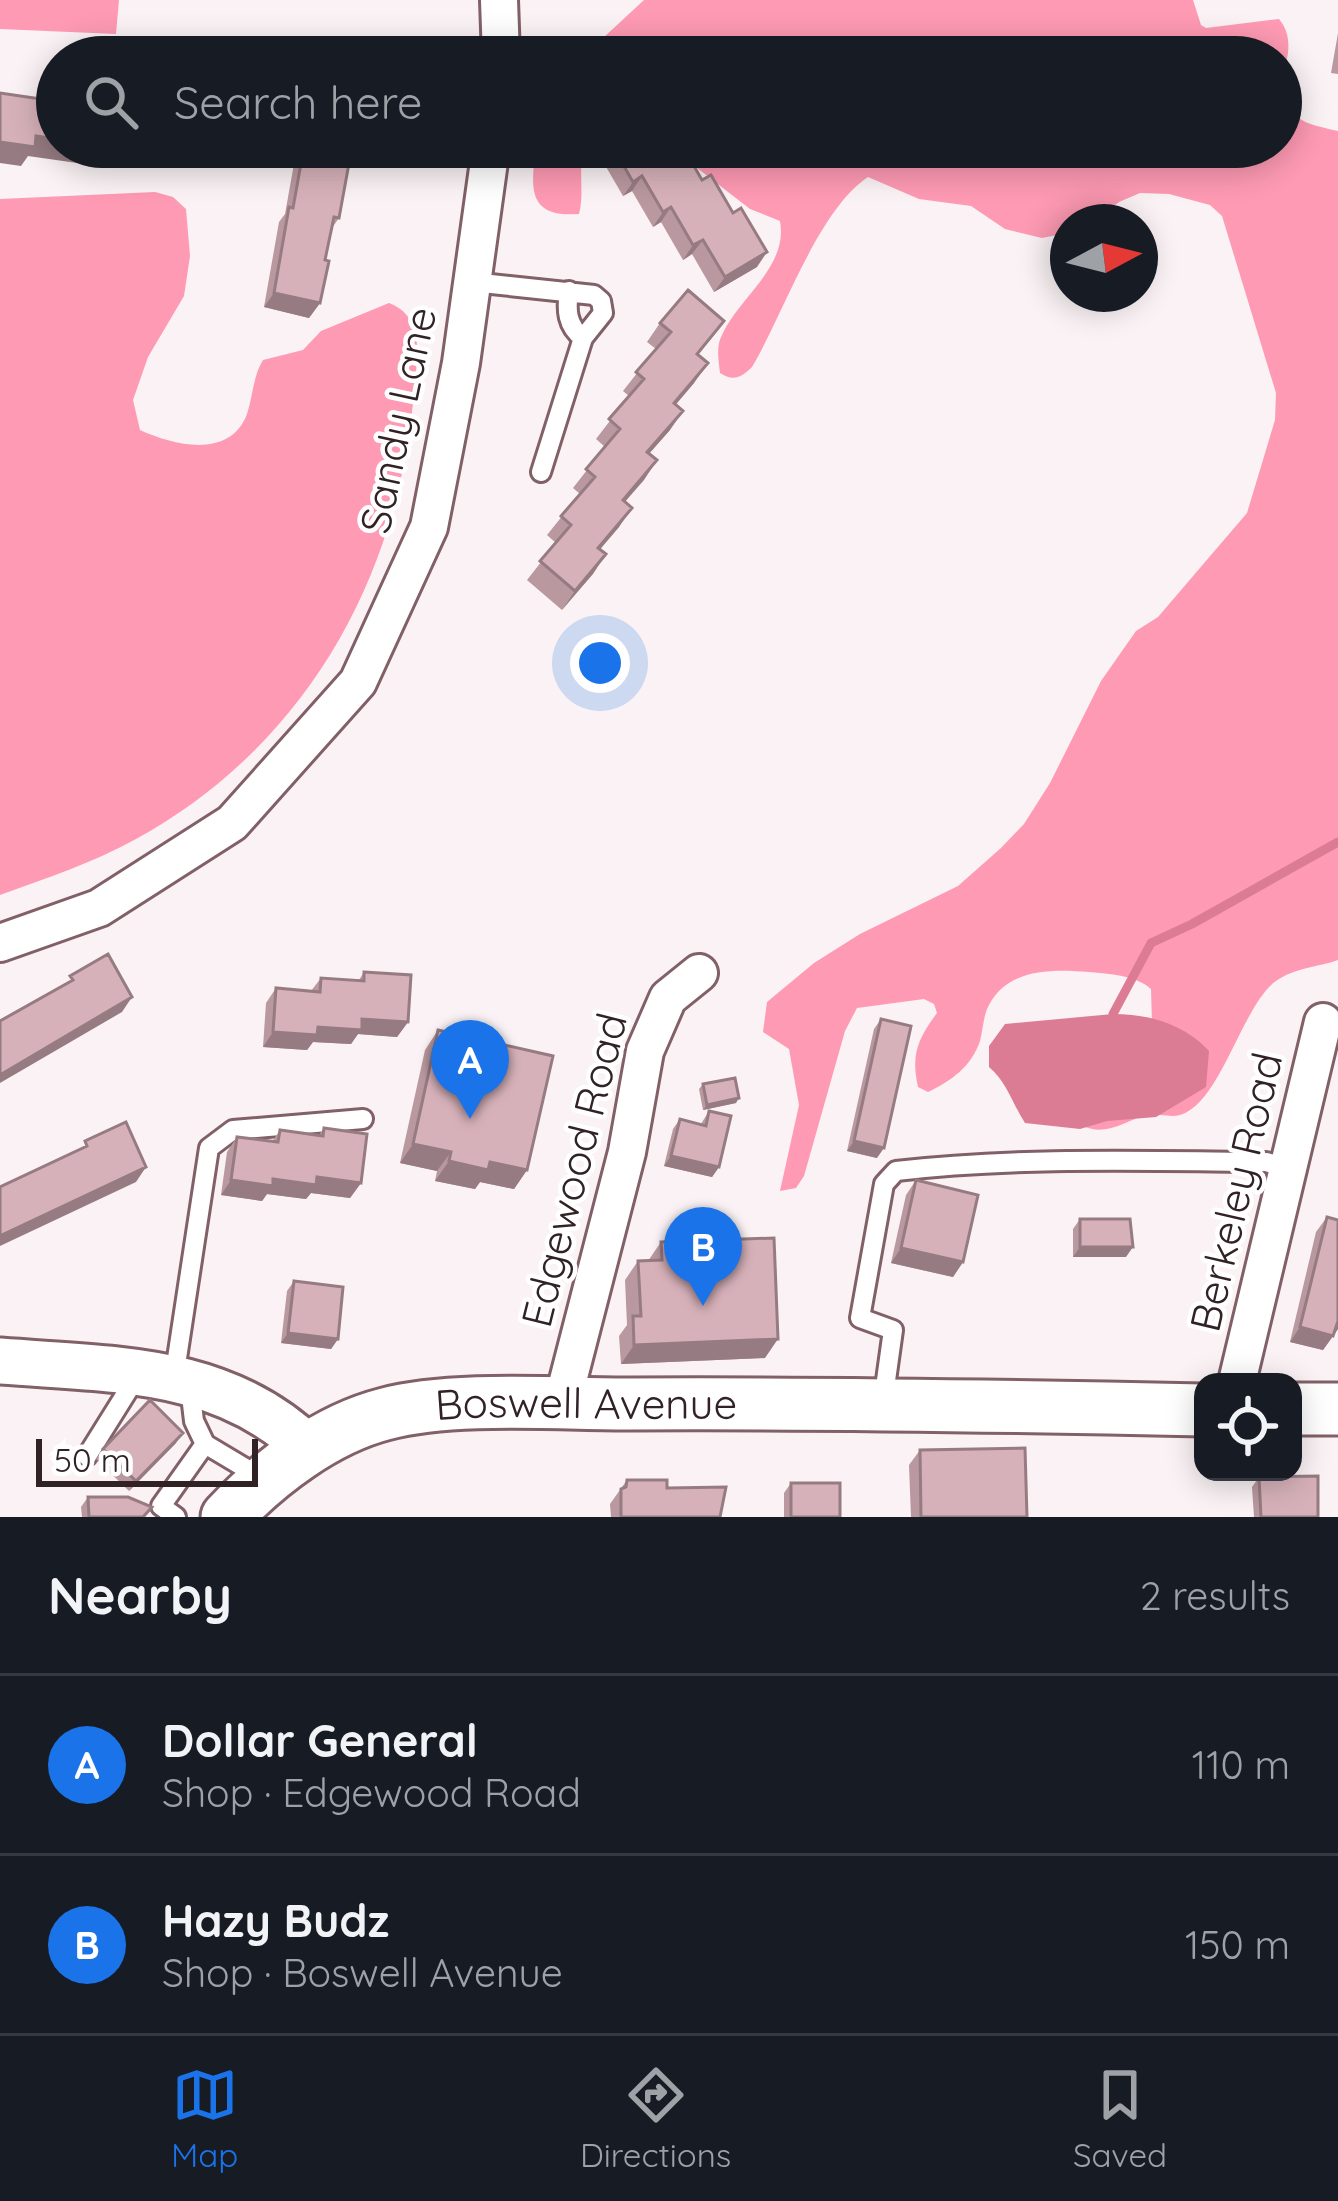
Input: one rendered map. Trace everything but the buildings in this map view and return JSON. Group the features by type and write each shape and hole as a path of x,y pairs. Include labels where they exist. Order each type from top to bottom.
{"main road":[{"name":"Boswell Avenue","path":"227,1517 267,1480 310,1450 352,1426 396,1411 562,1404 1194,1410"},
{"path":"1302,1409 1338,1409"}],"street":[{"path":"500,0 501,36"},
{"name":"Sandy Lane","path":"0,943 99,908 232,823 358,682 429,527 461,363 488,168"},
{"name":"Edgewood Road","path":"562,1404 627,1152 645,1052 668,998 699,973"},
{"name":"Berkeley Road","path":"1239,1373 1323,1022"},
{"path":"0,1361 168,1378 263,1410 310,1450"}],"lane":[{"path":"472,282 569,291 594,295 601,301 603,313 583,338 541,472"},
{"path":"569,291 566,306 572,330 583,338"},
{"path":"87,1456 168,1378 208,1148 233,1130 363,1119"},
{"path":"883,1404 893,1330 860,1318 884,1184 896,1171 1075,1160 1266,1162 1288,1168"},
{"path":"168,1378 206,1444 267,1480"},
{"path":"176,1517 161,1506 206,1444"}],"shaded area":[{"path":"0,0 119,0 116,34 0,29"},
{"path":"644,0 1193,0 1206,28 1279,19 1287,36 605,36"},
{"path":"1302,120 1338,131 1338,960 1276,981 1252,1010 1208,1092 1180,1115 1148,1115 1105,1129 1081,1125 1152,1023 1151,989 1113,975 1033,974 997,993 966,1066 928,1092 918,1087 915,1066 920,1040 937,1013 934,1004 924,999 857,1008 845,1031 804,1176 796,1188 780,1191 799,1105 789,1049 763,1032 767,1002 814,963 860,934 958,886 1024,824 1101,681 1136,631 1158,617 1247,513 1275,420 1276,393 1222,216 1210,205 1169,194 1140,193 1116,204 1050,204 1050,236 1042,238 1005,229 971,206 919,199 868,177 833,213 817,238 752,367 737,377 725,376 720,373 719,343 776,255 780,221 750,209 697,168 1302,168"},
{"path":"534,168 582,168 579,214 549,211 541,205"},
{"path":"155,192 173,197 186,209 190,256 184,296 148,357 133,400 140,430 185,444 228,438 247,414 263,360 303,350 321,331 389,303 409,318 416,340 405,460 388,527 364,591 332,651 294,706 248,757 196,801 136,839 0,895 0,199"},
{"path":"1113,1014 1165,1022 1189,1034 1209,1051 1206,1087 1156,1117 1107,1121 1080,1129 1025,1123 989,1067 989,1046 1005,1024"}],"waterway":[{"path":"1113,1014 1151,943 1338,842"}],"place":[{"name":"Dollar General","path":"470,1119"},
{"name":"Hazy Budz","path":"703,1306"}]}
